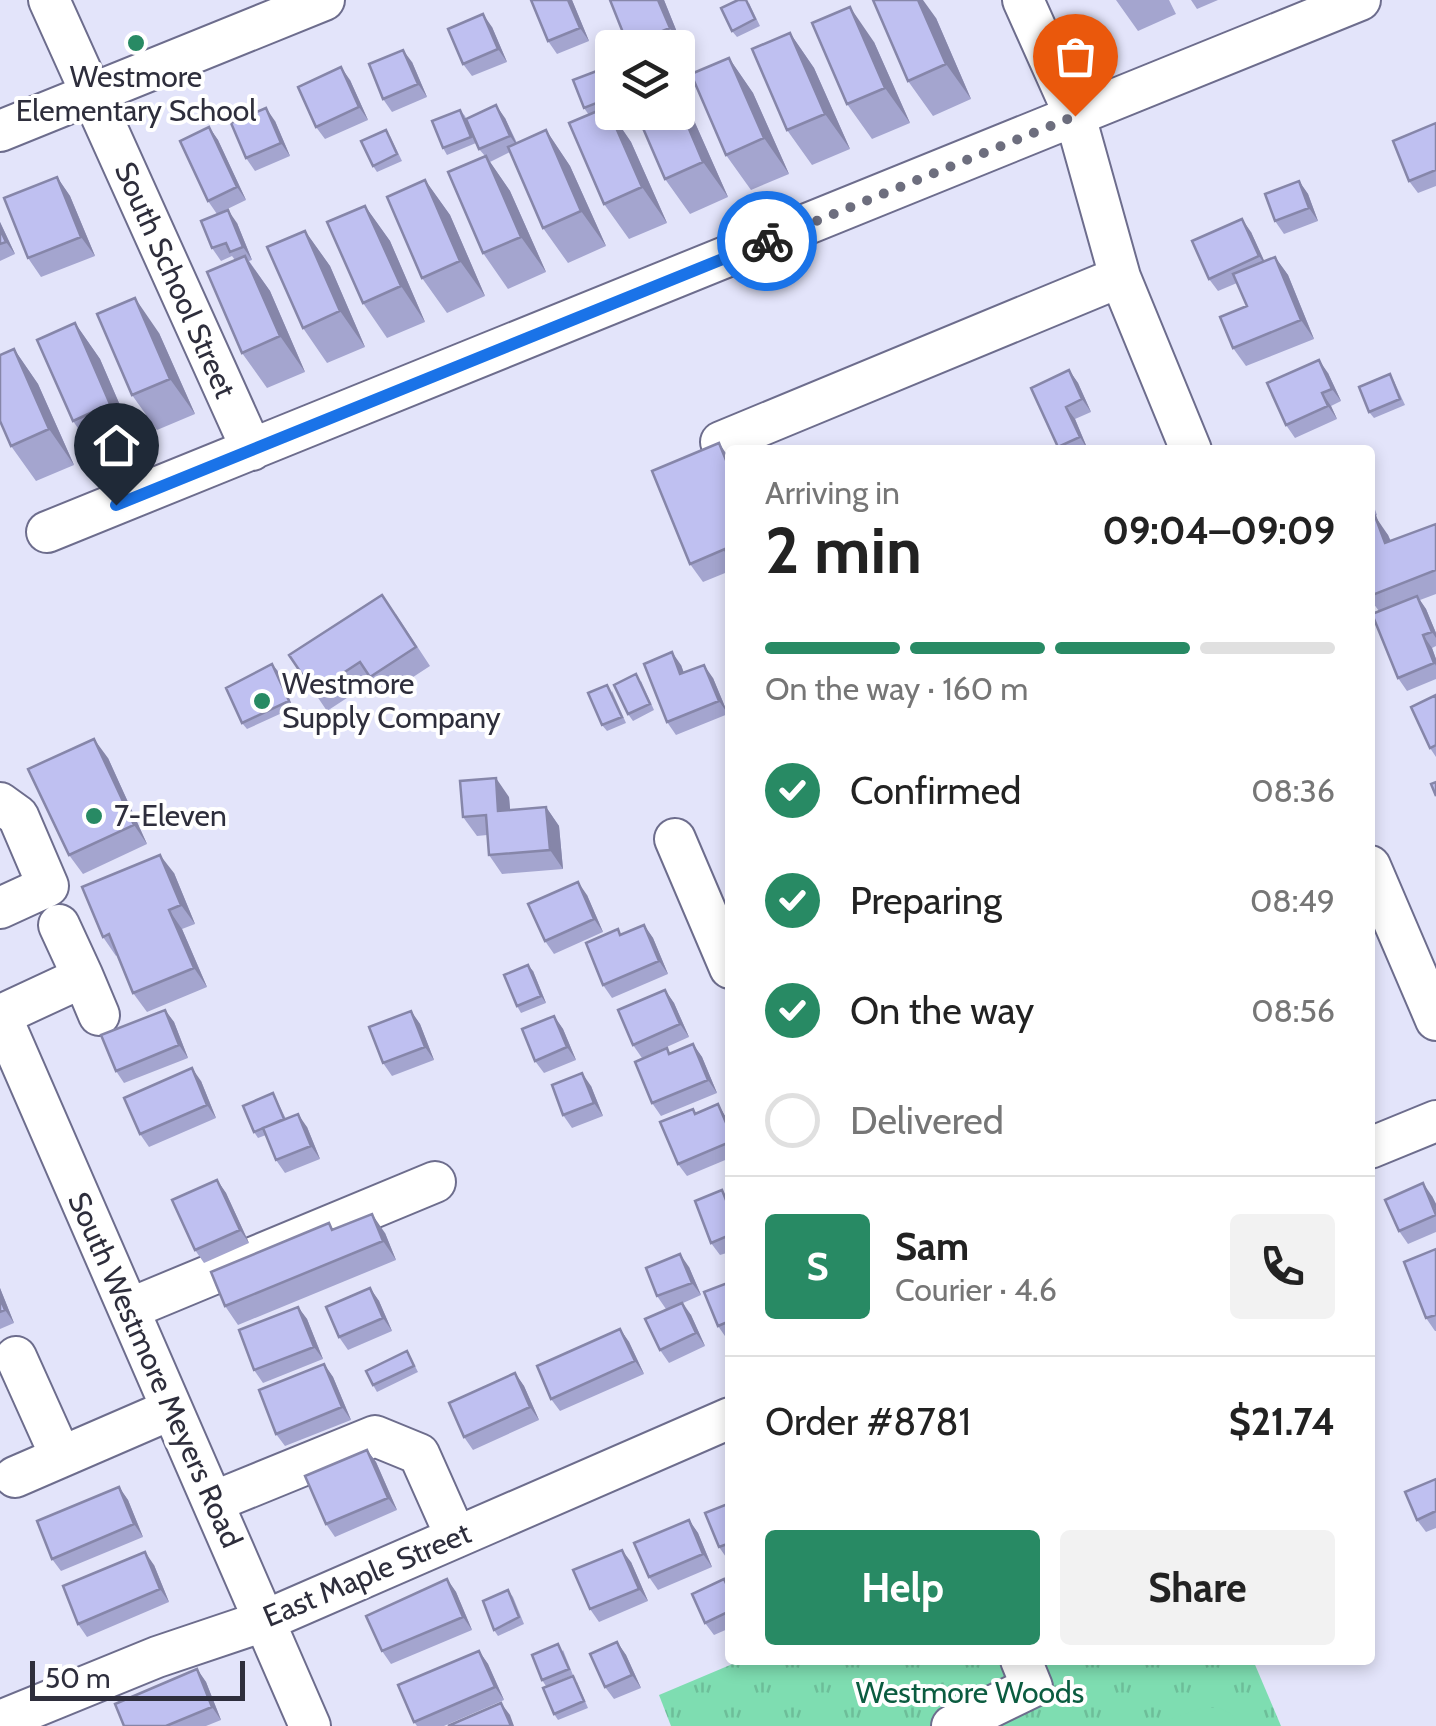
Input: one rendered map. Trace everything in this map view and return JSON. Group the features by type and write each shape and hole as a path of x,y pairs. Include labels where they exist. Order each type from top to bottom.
{"street":[{"name":"South School Street","path":"49,0 252,450"},
{"path":"0,131 324,0"},
{"path":"1024,0 1075,116 1120,277 1189,445"},
{"path":"47,532 1360,0"},
{"path":"721,442 1120,277"},
{"path":"0,803 18,816 48,886 0,908"},
{"path":"674,838 725,956"},
{"path":"1375,878 1436,1020"},
{"path":"59,924 99,1016"},
{"path":"0,1014 83,977"},
{"name":"South Westmore Meyers Road","path":"0,1014 310,1726"},
{"path":"1375,1146 1436,1121"},
{"path":"128,1309 435,1182"},
{"path":"16,1357 61,1457"},
{"path":"16,1477 172,1409"},
{"name":"East Maple Street","path":"0,1721 157,1657 264,1620 725,1420"},
{"path":"213,1502 374,1436 419,1454 456,1537"},
{"path":"952,1726 1032,1688 1023,1665"}],"green space":[{"name":"Westmore Woods","path":"730,1665 1255,1665 1281,1726 671,1726 659,1695"},
{"path":"1202,1708 1219,1708 1232,1714 1237,1726 1150,1726"}],"building":[{"path":"531,0 568,0 580,28 548,41"},
{"path":"610,0 658,0 670,28 665,30 622,30"},
{"path":"746,0 755,19 732,31 721,8"},
{"path":"873,0 918,0 946,64 908,81"},
{"path":"850,7 885,88 847,104 812,23"},
{"path":"483,14 498,49 463,64 448,29"},
{"path":"790,33 825,114 787,130 752,49"},
{"path":"403,50 418,84 383,99 369,64"},
{"path":"729,58 764,138 726,155 695,83 695,72"},
{"path":"341,67 359,107 316,127 298,87"},
{"path":"595,72 595,104 584,108 573,80"},
{"path":"496,105 510,136 479,149 466,119"},
{"path":"266,108 281,143 246,158 231,123"},
{"path":"460,110 471,137 443,148 432,121"},
{"path":"595,112 595,130 617,130 642,187 604,204 569,123"},
{"path":"1436,123 1436,170 1409,181 1393,141"},
{"path":"209,127 237,187 208,201 180,141"},
{"path":"386,130 397,154 373,166 361,141"},
{"path":"546,130 581,211 543,228 508,147"},
{"path":"644,130 689,130 703,162 665,179"},
{"path":"486,156 521,237 483,253 448,172"},
{"path":"57,177 81,237 28,258 4,198"},
{"path":"425,180 460,261 422,278 387,197"},
{"path":"1299,181 1309,208 1275,221 1265,194"},
{"path":"365,206 401,286 363,303 327,222"},
{"path":"228,210 243,247 230,252 226,243 212,248 201,221"},
{"path":"1242,219 1259,256 1209,279 1192,241"},
{"path":"305,231 340,311 303,328 267,247"},
{"path":"245,256 280,336 242,353 207,272"},
{"path":"1275,257 1301,320 1233,348 1220,317 1247,306 1233,274"},
{"path":"135,298 170,379 132,395 97,314"},
{"path":"75,323 110,404 73,421 37,340"},
{"path":"14,349 49,429 11,446 0,421 0,355"},
{"path":"1319,360 1332,389 1322,393 1328,406 1286,425 1267,383"},
{"path":"1069,370 1082,399 1066,407 1080,437 1057,445 1031,388"},
{"path":"1390,374 1400,399 1369,412 1359,387"},
{"path":"719,443 725,458 725,549 690,564 652,471"},
{"path":"1375,516 1385,543 1436,524 1436,570 1375,594"},
{"path":"382,595 416,647 370,677 360,662 314,692 289,655"},
{"path":"1417,596 1432,632 1423,635 1434,663 1398,678 1375,613"},
{"path":"672,652 680,674 704,665 719,701 667,722 644,664"},
{"name":"Westmore Supply Company","path":"272,664 289,701 242,723 226,688"},
{"path":"636,674 650,704 628,714 614,685"},
{"path":"607,685 622,717 602,725 588,693"},
{"path":"1436,695 1436,745 1430,748 1411,707"},
{"name":"7-Eleven","path":"94,739 134,825 69,855 28,769"},
{"path":"496,778 498,811 546,807 550,850 489,855 486,815 463,817 460,781"},
{"path":"160,855 181,905 169,910 194,968 133,993 109,934 103,937 82,887"},
{"path":"578,882 594,919 545,941 528,904"},
{"path":"644,925 659,961 603,985 586,943 618,929 620,935"},
{"path":"528,965 541,996 517,1006 504,975"},
{"path":"665,990 680,1024 633,1045 618,1010"},
{"path":"165,1010 179,1045 116,1071 101,1035"},
{"path":"411,1011 425,1047 383,1063 369,1027"},
{"path":"554,1016 567,1047 535,1061 522,1029"},
{"path":"693,1044 708,1080 652,1103 635,1062 667,1048 669,1054"},
{"path":"192,1068 207,1105 140,1134 124,1098"},
{"path":"582,1073 594,1103 563,1115 552,1085"},
{"path":"273,1093 284,1119 254,1132 243,1106"},
{"path":"718,1104 725,1120 725,1144 678,1164 660,1122 693,1109 695,1114"},
{"path":"298,1114 311,1146 276,1160 263,1128"},
{"path":"217,1180 240,1230 195,1250 172,1200"},
{"path":"1423,1183 1436,1215 1399,1231 1385,1200"},
{"path":"722,1190 725,1237 711,1243 695,1201"},
{"path":"372,1214 383,1241 225,1306 211,1272 329,1223 332,1230"},
{"path":"1436,1249 1436,1315 1426,1318 1404,1262"},
{"path":"680,1254 692,1283 657,1296 646,1268"},
{"path":"725,1284 725,1323 718,1326 704,1292"},
{"path":"370,1288 383,1318 339,1337 326,1307"},
{"path":"682,1303 696,1333 660,1350 645,1319"},
{"path":"298,1307 314,1347 254,1370 239,1330"},
{"path":"620,1329 635,1361 551,1399 537,1366"},
{"path":"407,1351 414,1366 373,1385 366,1371"},
{"path":"324,1364 342,1407 276,1434 259,1390"},
{"path":"515,1373 530,1407 464,1437 449,1403"},
{"path":"367,1450 388,1498 326,1524 305,1476"},
{"path":"1436,1479 1436,1511 1417,1520 1405,1492"},
{"path":"119,1487 134,1524 52,1559 37,1521"},
{"path":"725,1505 725,1545 719,1547 705,1513"},
{"path":"689,1520 703,1554 649,1577 634,1543"},
{"path":"622,1550 639,1589 590,1609 573,1570"},
{"path":"145,1552 160,1589 78,1624 63,1586"},
{"path":"447,1579 463,1617 382,1651 366,1616"},
{"path":"724,1579 725,1613 705,1623 692,1594"},
{"path":"508,1590 519,1617 494,1630 483,1601"},
{"path":"617,1642 632,1675 605,1687 590,1654"},
{"path":"558,1644 569,1669 542,1680 532,1655"},
{"path":"479,1651 495,1687 414,1722 398,1685"},
{"path":"197,1669 212,1707 166,1726 124,1726 115,1704"},
{"path":"573,1676 584,1701 554,1714 543,1688"},
{"path":"501,1703 511,1726 448,1726"}],"way so far":[{"path":"767,241 1075,116"}],"place":[{"name":"Westmore Elementary School","path":"136,43"},
{"name":"Westmore Supply Company","path":"262,701"},
{"name":"7-Eleven","path":"94,816"}],"route":[{"path":"116,505 767,241"}]}
